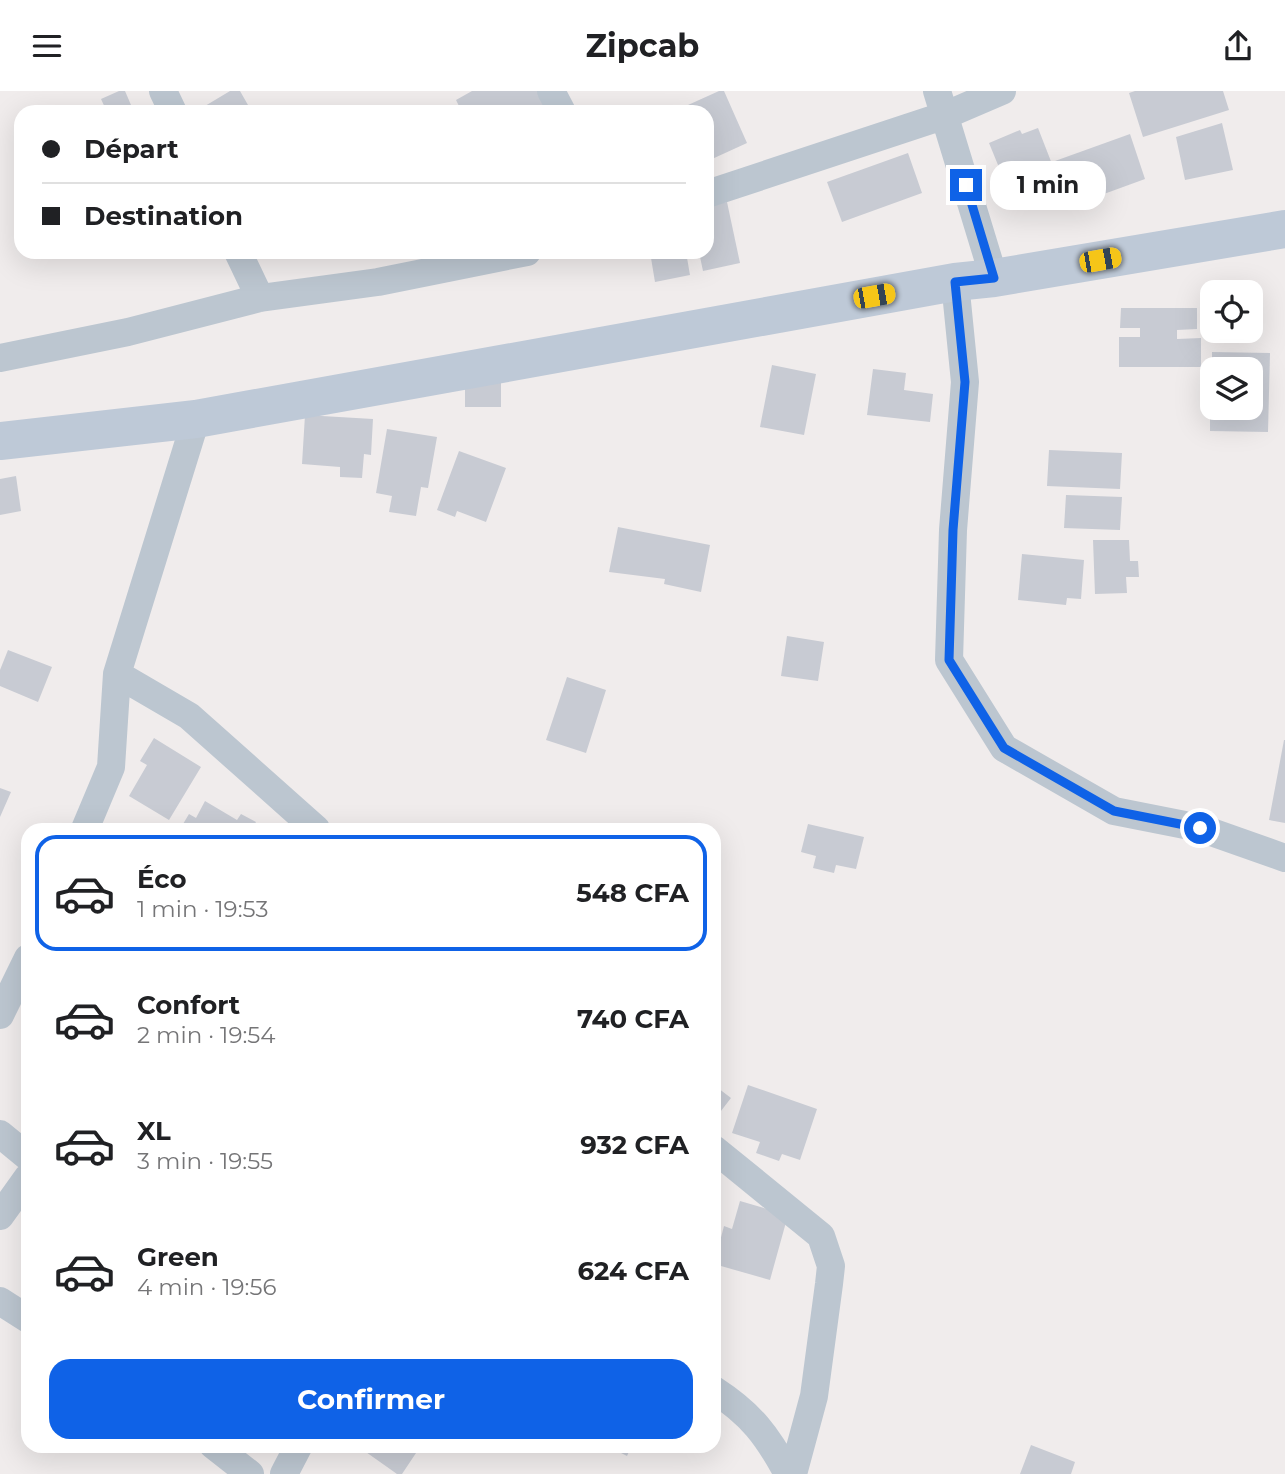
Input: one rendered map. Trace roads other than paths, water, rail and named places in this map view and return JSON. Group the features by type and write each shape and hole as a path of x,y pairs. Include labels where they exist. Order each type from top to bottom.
{"main road":[{"path":"0,441 196,419 955,282 994,278 1285,229"}],"street":[{"path":"714,191 941,103 1002,91"},
{"path":"941,103 994,278"},
{"path":"241,259 260,298"},
{"path":"0,358 128,333 260,298 378,282 492,259"},
{"path":"955,282 965,382 953,530 949,660 1004,748 1114,811 1200,828 1285,859"},
{"path":"88,823 111,767 117,674 196,419"},
{"path":"117,674 189,716 309,823"},
{"path":"0,1015 21,972"},
{"path":"0,1134 21,1151"},
{"path":"721,1154 801,1217 821,1236 828,1250 831,1266 814,1396 790,1474"},
{"path":"0,1216 21,1187"},
{"path":"1,1303 21,1315"},
{"path":"721,1394 739,1406 757,1424 790,1474"},
{"path":"222,1453 250,1474"},
{"path":"284,1474 295,1453"}]}
